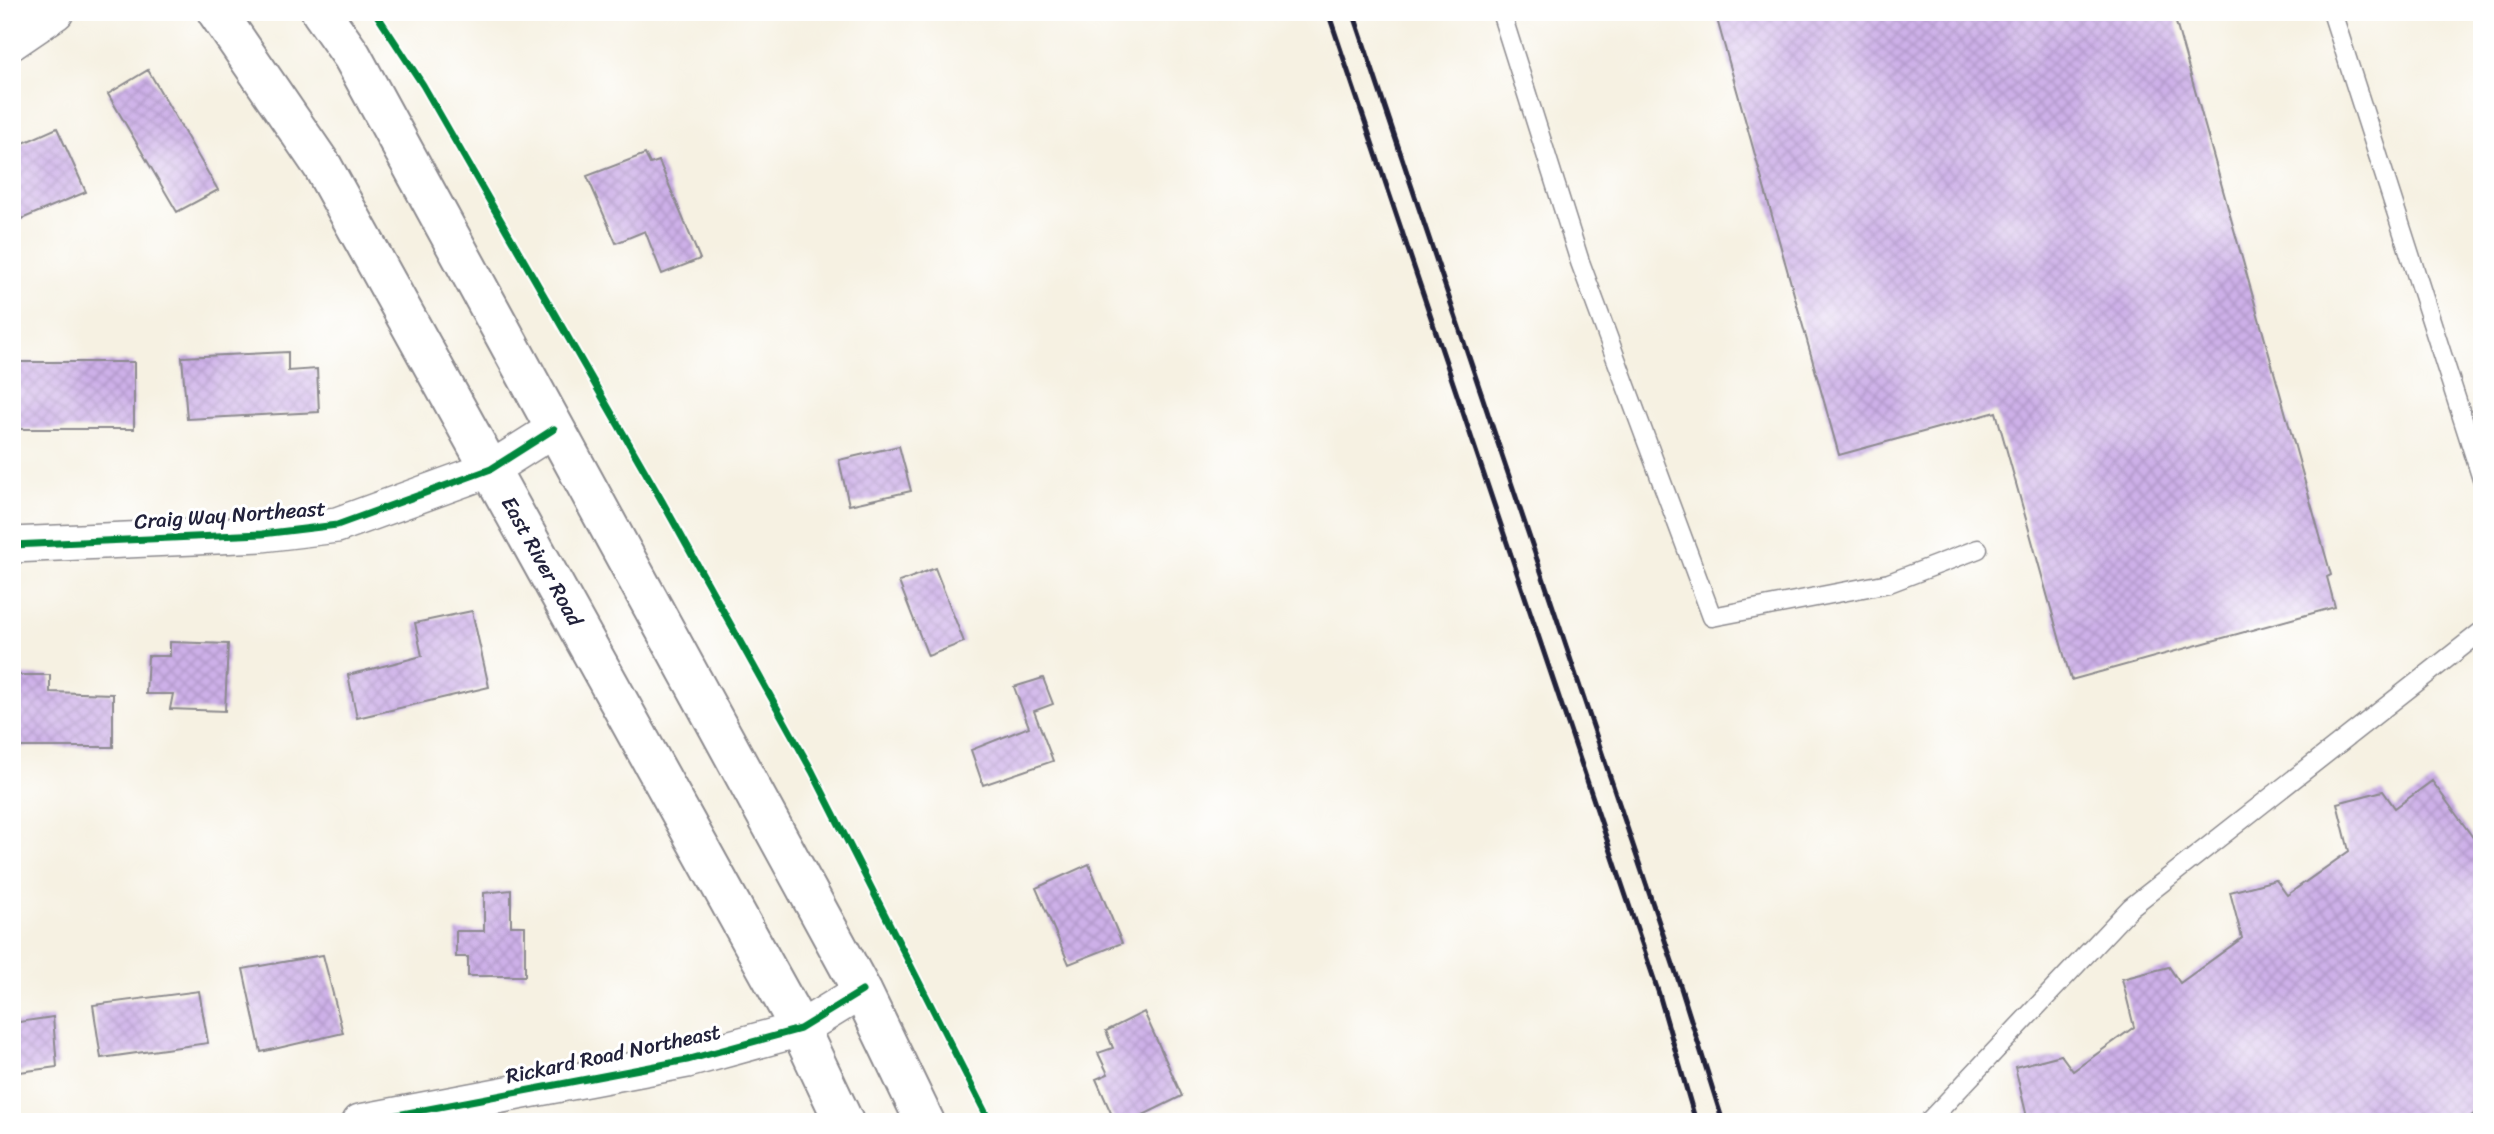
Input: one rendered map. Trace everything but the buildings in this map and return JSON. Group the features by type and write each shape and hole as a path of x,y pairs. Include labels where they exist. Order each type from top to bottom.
{"main road":[{"name":"East River Road","path":"218,12 323,167 800,1029 844,1122"},
{"path":"320,12 352,56 862,991 925,1122"}],"street":[{"path":"12,42 56,12"},
{"name":"Craig Way Northeast","path":"12,545 262,534 337,525 491,469 554,429"},
{"name":"Rickard Road Northeast","path":"360,1122 687,1059 800,1029 862,991"}],"lane":[{"path":"1501,12 1580,262 1712,617 1889,583 1978,549"},
{"path":"2332,12 2482,479"},
{"path":"1928,1122 2131,907 2482,631"}],"railway":[{"path":"1328,12 1659,994 1696,1122"},
{"path":"1353,12 1681,988 1723,1122"}],"cycle path":[{"path":"375,12 423,85 662,501 812,771 990,1122"},
{"path":"12,545 262,534 337,525 491,469 554,429"},
{"path":"360,1122 687,1060 800,1029 862,991"}]}
